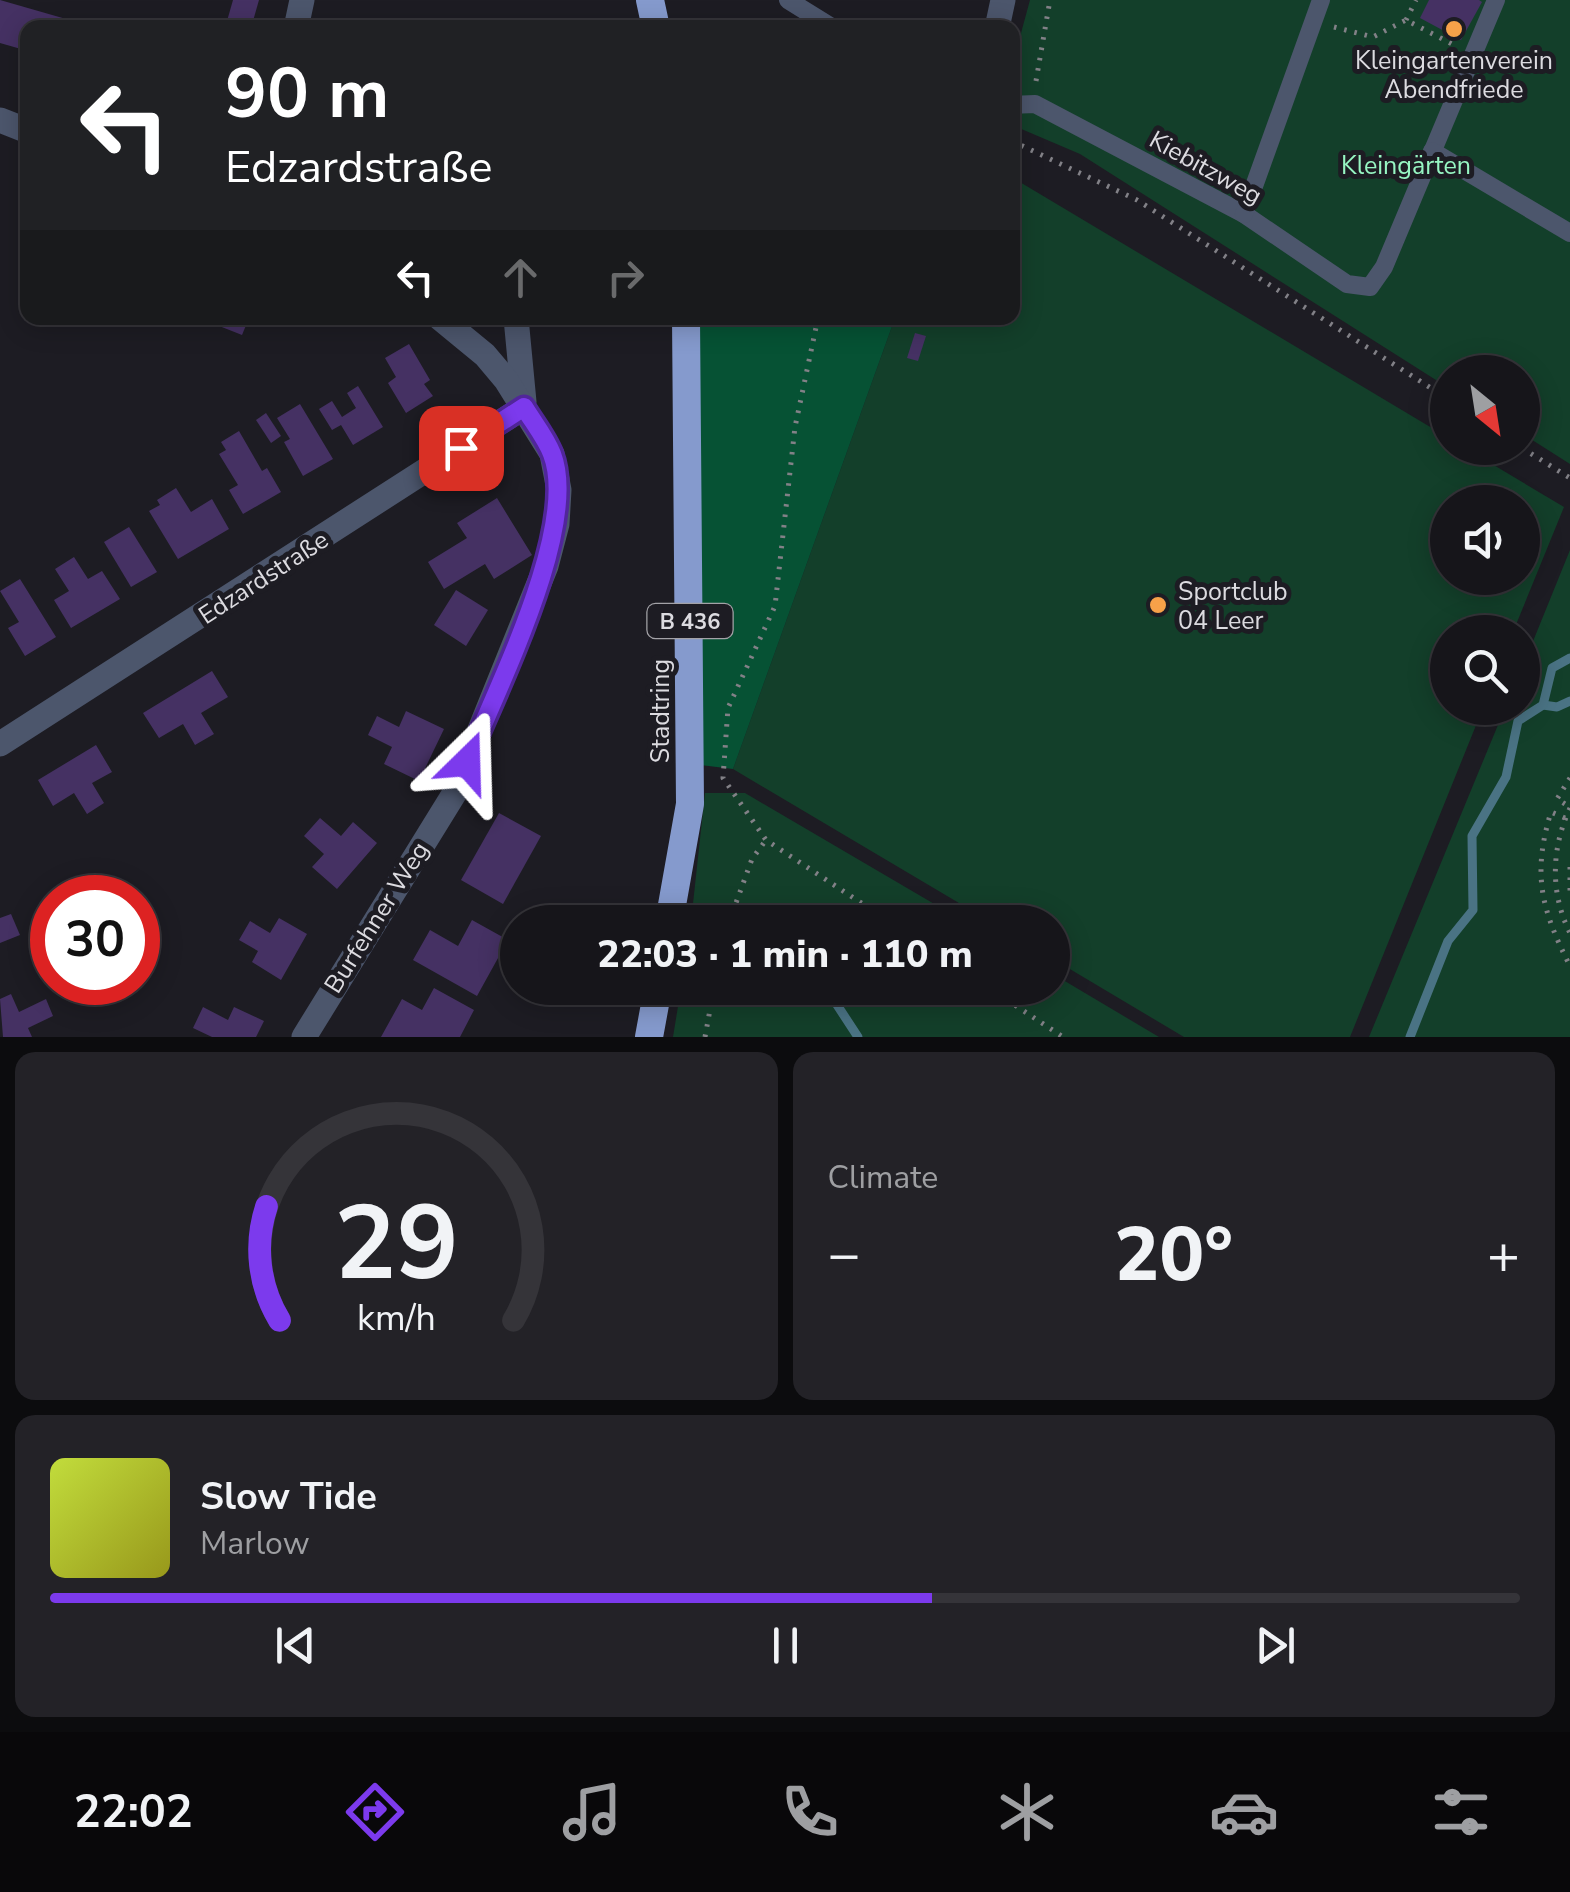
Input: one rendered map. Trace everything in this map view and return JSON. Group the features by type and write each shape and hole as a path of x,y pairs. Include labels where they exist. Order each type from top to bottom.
{"highway":[{"name":"Stadtring","path":"673,905 690,804 686,325"},
{"path":"649,1037 655,1005"}],"street":[{"name":"Burfehner Weg","path":"304,1037 454,794 546,566 556,524 559,490 552,454 524,407 485,355 449,325"},
{"path":"517,325 524,407"},
{"name":"Edzardstraße","path":"0,744 524,407"}],"lane":[{"path":"788,0 820,20"},
{"path":"1244,214 1321,0"},
{"path":"1496,0 1432,150 1570,234"},
{"path":"1020,105 1035,104"},
{"name":"Kiebitzweg","path":"1035,104 1244,214 1347,284 1370,287 1384,267 1432,150"}],"path":[{"path":"1035,104 1036,65 1050,0"},
{"path":"1312,22 1373,37 1406,20 1416,0"},
{"path":"1406,20 1472,55"},
{"path":"1020,145 1137,200 1430,388"},
{"path":"817,325 795,427 775,606 728,708 723,778 766,840 864,905"},
{"path":"1540,459 1570,478"},
{"path":"1570,778 1557,799 1570,808 1560,828 1555,879 1560,913 1570,933"},
{"path":"1565,818 1551,812 1540,848 1540,892 1553,933 1570,966"},
{"path":"736,905 752,859 766,840"},
{"path":"1570,867 1570,892"},
{"path":"705,1037 711,1005"},
{"path":"1015,1005 1064,1037"}],"green space":[{"name":"Kleingärten","path":"1030,0 1570,0 1570,464 1540,445 1540,355 1430,355 1430,376 1080,154 1020,128 1020,37"},
{"name":"Sportclub 04 Leer","path":"1020,182 1430,427 1430,465 1494,465 1527,485 1430,485 1430,595 1528,595 1520,615 1430,615 1430,725 1476,725 1350,1037 1184,1037 1070,969 1070,905 962,905 733,769 892,325 1020,325"},
{"path":"676,325 892,325 733,769 676,762"},
{"name":"Sportclub 04 Leer","path":"1540,493 1564,507 1540,566"},
{"path":"1570,550 1570,1037 1369,1037 1498,725 1540,725 1540,624"},
{"path":"705,793 745,793 936,905 693,905"},
{"path":"1070,984 1159,1037 673,1037 678,1005 1070,1005"}],"building":[{"path":"0,0 70,20 20,20 20,49 0,43"},
{"path":"233,0 259,0 253,20 227,20"},
{"name":"Kleingartenverein Abendfriede","path":"1429,0 1482,2 1461,40 1420,18"},
{"path":"217,325 246,325 242,335"},
{"path":"915,333 926,336 918,361 907,358"},
{"path":"409,344 430,380 424,384 433,396 406,413 388,383 396,377 385,358"},
{"path":"358,386 383,427 353,445 341,425 332,430 319,409 332,401 342,417 356,408 347,393"},
{"path":"300,404 333,459 303,476 284,442 290,439 277,418"},
{"path":"266,413 281,436 271,443 256,420"},
{"path":"239,431 262,471 267,468 281,492 243,514 229,490 238,485 219,454 226,450 221,442"},
{"path":"176,488 191,512 212,499 229,529 178,559 149,511 160,505 157,500"},
{"path":"497,498 532,555 494,579 485,564 444,589 428,562 467,538 457,523"},
{"path":"129,527 157,572 131,587 104,542"},
{"path":"74,557 88,579 102,571 120,599 71,628 54,600 69,591 55,569"},
{"path":"20,579 56,637 25,656 8,628 19,622 0,591"},
{"path":"456,590 488,610 466,646 434,625"},
{"path":"212,671 228,697 201,713 214,734 195,745 183,724 159,738 143,713"},
{"path":"406,711 444,729 419,781 384,764 392,747 368,735 377,716 399,727"},
{"path":"96,745 112,772 92,783 104,803 87,814 74,793 53,806 38,780"},
{"path":"499,813 541,836 503,904 461,880"},
{"path":"320,818 341,836 353,822 377,843 337,889 312,867 324,854 304,836"},
{"path":"11,914 20,935 0,943 0,918"},
{"path":"279,918 307,934 281,980 252,962 258,951 239,940 250,921 270,933"},
{"path":"472,920 500,936 500,954 477,996 413,960 430,930 458,946"},
{"path":"434,988 474,1010 460,1037 381,1037 402,999 422,1010"},
{"path":"11,994 19,1012 34,1005 48,1005 53,1016 28,1028 32,1037 3,1037 0,999"},
{"path":"203,1007 228,1020 234,1007 264,1021 256,1037 212,1037 193,1028"}],"waterway":[{"path":"1410,1037 1448,941 1473,910 1472,836 1506,777 1518,721 1543,705 1552,668 1570,658"},
{"path":"1543,705 1557,707 1570,701"},
{"path":"837,1005 858,1037"}],"place":[{"name":"Kleingartenverein Abendfriede","path":"1454,29"},
{"name":"Sportclub 04 Leer","path":"1158,605"}],"route":[{"path":"461,448 524,407 552,454 559,490 546,566 467,762"}]}
